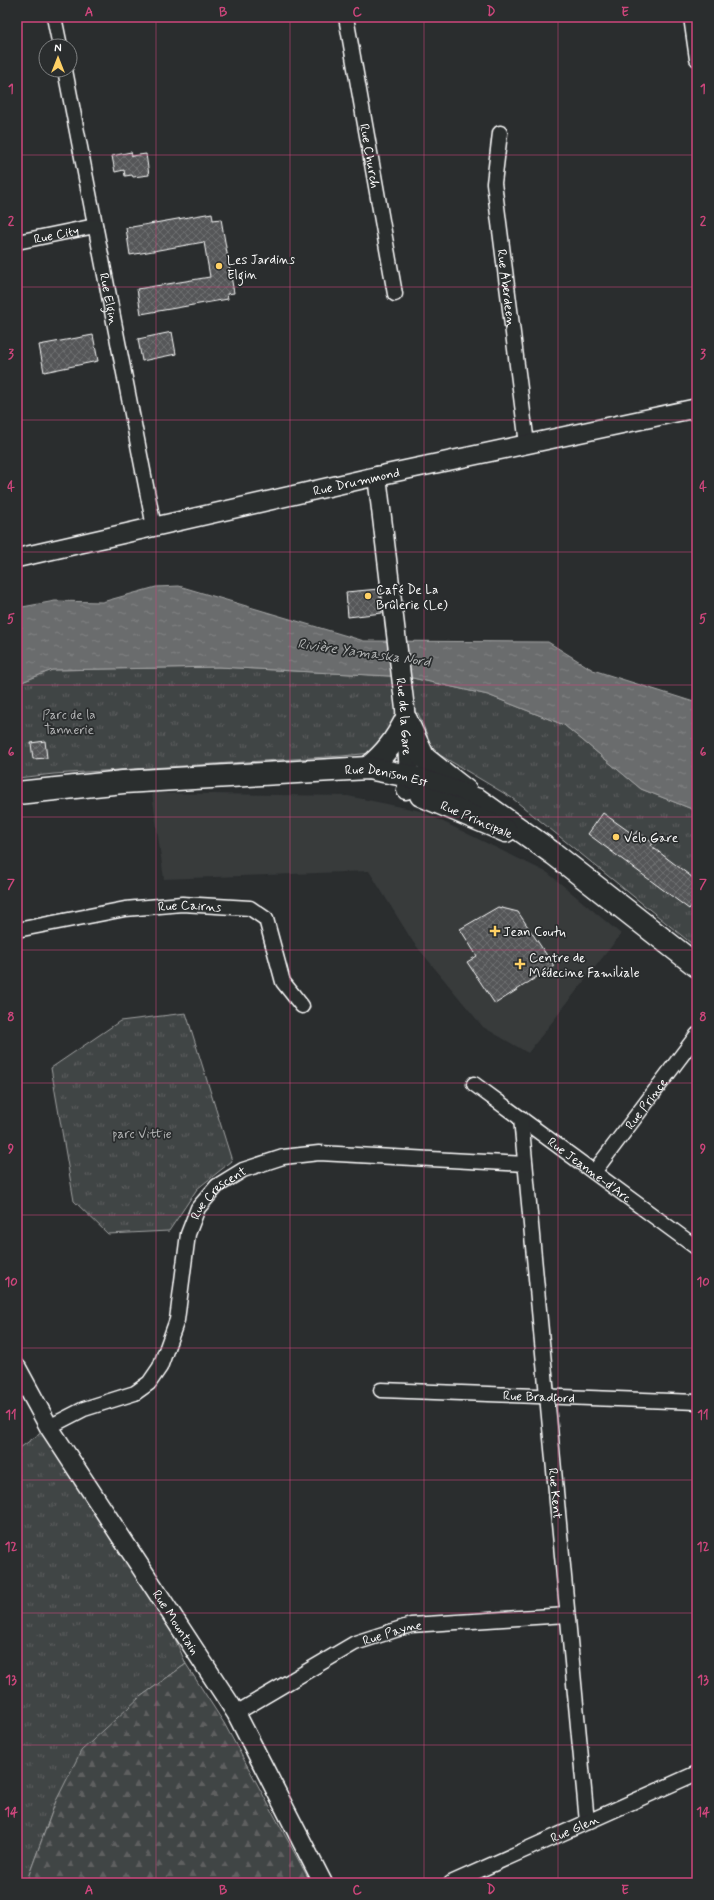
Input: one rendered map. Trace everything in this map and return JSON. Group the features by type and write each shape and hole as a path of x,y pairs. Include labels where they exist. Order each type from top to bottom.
{"main road":[{"path":"368,768 384,755 394,741 405,714"},
{"path":"405,714 424,758 478,800"},
{"name":"Rue Denison Est","path":"17,793 123,782 292,774 368,768 408,783 478,800 542,846 697,966"},
{"name":"Rue Principale","path":"292,774 361,781 408,783 542,846"}],"street":[{"path":"54,17 58,38"},
{"name":"Rue Church","path":"346,17 395,294"},
{"path":"691,17 697,59"},
{"name":"Rue Elgin","path":"67,78 154,527"},
{"name":"Rue Aberdeen","path":"500,133 494,183 527,444"},
{"name":"Rue City","path":"17,242 95,226"},
{"name":"Rue Drummond","path":"17,558 377,476 697,408"},
{"name":"Rue de la Gare","path":"377,476 405,714 408,783"},
{"name":"Rue Cairns","path":"17,930 132,909 182,904 250,908 266,919 283,982 302,1006"},
{"name":"Rue Prince","path":"594,1172 697,1035"},
{"path":"474,1084 521,1118 525,1164"},
{"name":"Rue Jeanne-d'Arc","path":"521,1118 697,1248"},
{"name":"Rue Crescent","path":"49,1427 84,1409 135,1393 149,1383 160,1367 177,1320 188,1234 198,1208 217,1186 243,1170 283,1157 319,1153 525,1164"},
{"name":"Rue Kent","path":"525,1164 587,1822"},
{"name":"Rue Mountain","path":"17,1368 49,1427 236,1713 323,1883"},
{"name":"Rue Bradford","path":"380,1390 697,1402"},
{"name":"Rue Payne","path":"236,1713 356,1643 411,1625 568,1615"},
{"name":"Rue Glen","path":"451,1883 697,1773"}],"shaded area":[{"path":"152,793 348,796 421,811 548,873 621,934 528,1053 483,1027 413,942 369,871 164,879"}],"green space":[{"name":"Parc de la Tannerie","path":"218,667 408,677 488,695 564,725 641,789 697,811 697,948 512,798 440,755 432,747 418,713 401,716 372,753 54,774 17,778 17,684 52,670"},
{"name":"parc Vittie","path":"186,1013 232,1161 197,1189 169,1231 108,1234 74,1201 51,1068 120,1021"},
{"path":"49,1427 148,1576 186,1664 140,1697 56,1801 26,1883 17,1883 17,1450"},
{"path":"186,1664 224,1723 311,1883 26,1883 56,1801 81,1751 140,1697"}],"water":[{"name":"Rivière Yamaska Nord","path":"179,586 364,641 548,642 593,670 697,703 697,811 641,789 564,725 488,695 408,677 218,667 52,670 17,684 17,608 55,601 102,602 156,587"}],"building":[{"path":"131,152 132,156 146,154 149,175 133,177 132,175 125,176 124,170 115,172 112,156"},
{"name":"Les Jardins Elgin","path":"212,213 213,220 221,219 234,293 227,294 228,299 141,314 137,289 210,277 204,242 130,255 126,228"},
{"path":"172,332 176,354 142,361 138,339"},
{"path":"93,335 98,361 44,372 39,345"},
{"path":"379,589 382,613 348,617 346,592"},
{"path":"45,741 47,758 33,759 31,743"},
{"path":"603,813 634,835 637,831 653,843 651,846 697,881 697,899 689,909 588,834"},
{"path":"498,907 518,912 554,966 495,1004 467,962 477,956 460,929"}],"place":[{"name":"Les Jardins Elgin","path":"219,266"},
{"name":"Café De La Brûlerie (Le)","path":"368,596"},
{"name":"Velo Gare","path":"616,837"},
{"name":"Jean Coutu","path":"495,931"},
{"name":"Centre de Médecine Familiale","path":"520,964"}]}
